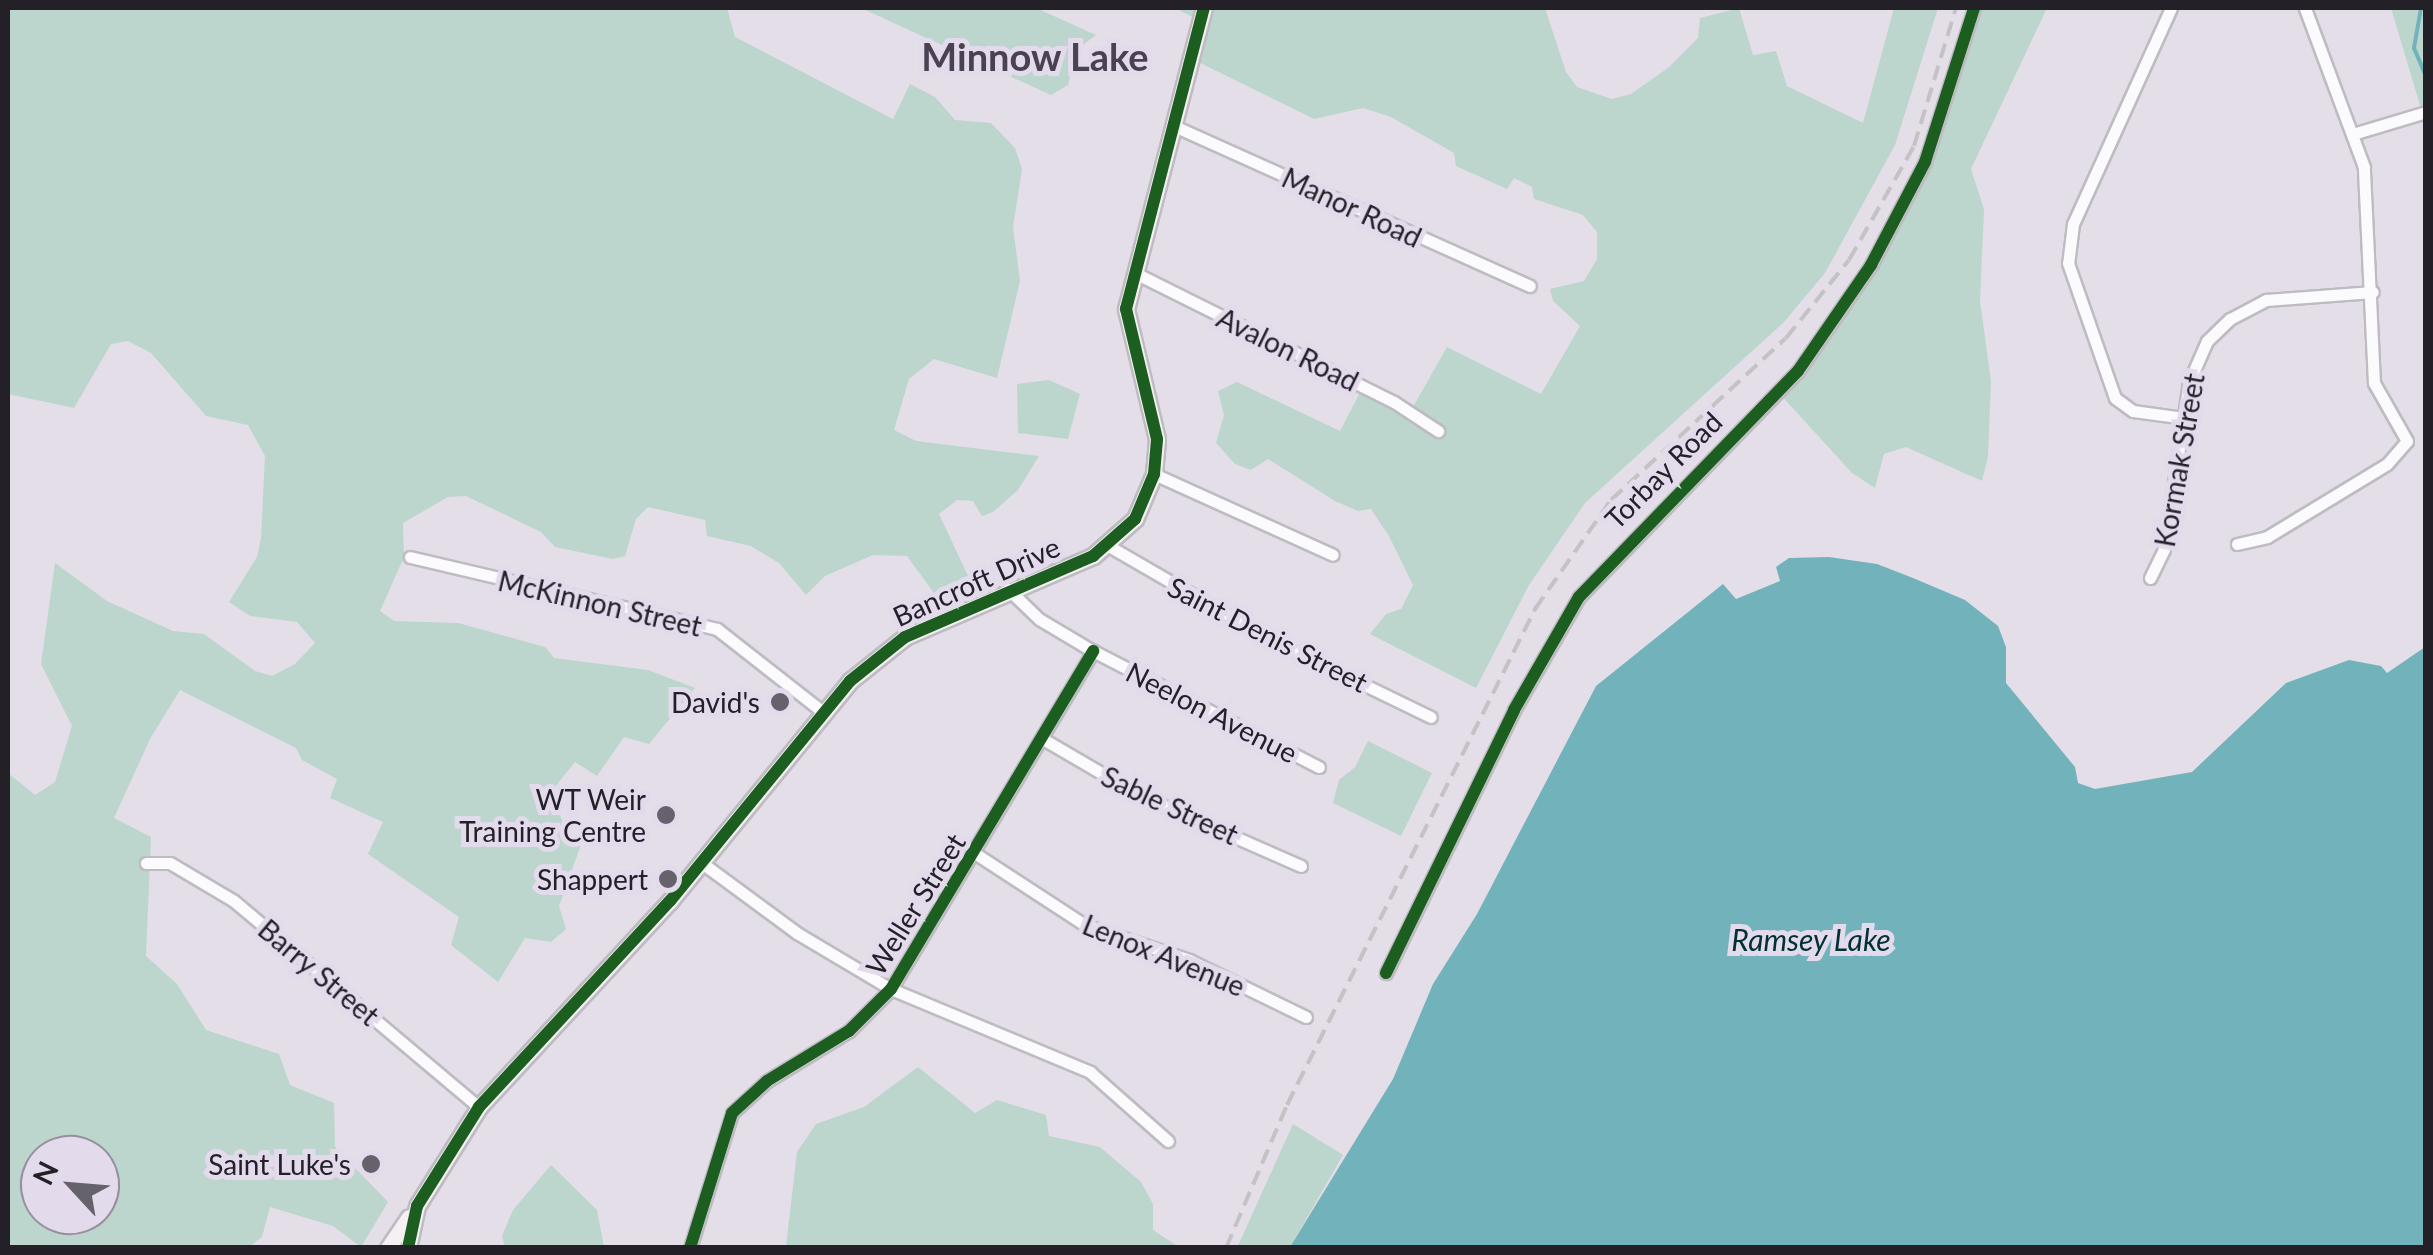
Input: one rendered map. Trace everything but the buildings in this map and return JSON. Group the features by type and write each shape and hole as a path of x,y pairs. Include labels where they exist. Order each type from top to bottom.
{"main road":[{"name":"Bancroft Drive","path":"408,1248 417,1206 480,1107 702,863 823,712 866,666 904,637 1107,545 1136,519 1154,474 1155,424 1126,322 1135,273 1204,8"},
{"path":"388,1248 417,1206"}],"street":[{"name":"Torbay Road","path":"1386,973 1514,710 1579,597 1798,370 1872,264 1925,162 1974,8"},
{"path":"2172,8 2074,224 2068,263 2114,398 2133,410 2184,418"},
{"path":"2237,544 2266,537 2402,452 2405,437 2374,383 2368,192 2352,134 2305,8"},
{"path":"2352,134 2426,112"},
{"name":"Manor Road","path":"1174,126 1530,286"},
{"name":"Avalon Road","path":"1135,273 1394,402 1438,431"},
{"name":"Kormak Street","path":"2150,578 2164,549 2184,418 2200,353 2230,319 2278,298 2373,292"},
{"path":"1154,474 1332,555"},
{"name":"Saint Denis Street","path":"1107,545 1266,637 1432,717"},
{"name":"McKinnon Street","path":"410,558 717,629 823,712"},
{"name":"Neelon Avenue","path":"1008,589 1039,619 1093,651 1319,766"},
{"name":"Weller Street","path":"690,1248 732,1112 767,1082 858,1024 892,990 1093,651"},
{"name":"Sable Street","path":"1043,739 1137,794 1301,866"},
{"name":"Lenox Avenue","path":"976,854 1085,925 1189,960 1306,1017"},
{"name":"Barry Street","path":"146,864 170,863 225,895 480,1107"},
{"path":"702,863 797,933 892,990 1090,1072 1168,1141"}],"green space":[{"path":"8,8 727,8 735,37 893,119 910,84 935,97 955,120 991,123 1015,148 1022,169 1013,227 1020,281 997,378 934,359 909,379 894,430 916,441 1039,456 1018,490 993,512 982,516 973,501 957,500 939,514 976,593 944,607 907,556 873,555 825,576 806,595 779,563 751,546 707,536 705,520 648,507 636,519 625,556 613,559 555,547 541,532 466,496 448,497 403,523 404,557 380,611 394,621 458,623 545,647 554,658 648,670 695,688 649,744 624,737 597,776 575,762 550,793 565,827 582,842 559,906 566,929 551,942 525,938 498,982 451,945 459,917 368,854 383,822 330,798 337,779 302,760 296,748 180,690 150,739 114,818 151,837 146,956 177,984 206,1030 279,1054 290,1085 334,1103 335,1147 388,1202 361,1247 333,1226 270,1207 262,1237 249,1247 8,1247 8,773 35,795 55,782 72,726 41,664 55,563 107,601 173,631 204,634 255,671 272,676 295,664 315,643 297,622 250,616 229,602 257,557 261,538 265,456 248,425 206,416 151,353 128,341 111,344 74,408 8,394"},
{"path":"861,8 1036,8 1096,35 1076,50 1068,85 1051,95"},
{"path":"1174,8 1545,8 1566,72 1577,87 1612,99 1631,94 1668,68 1698,38 1700,18 1739,8 1753,55 1776,51 1787,86 1863,123 1894,8 1938,8 1895,145 1825,273 1784,322 1585,503 1529,585 1476,688 1370,634 1386,614 1401,609 1413,585 1389,536 1371,509 1358,511 1335,501 1268,459 1251,470 1235,464 1216,443 1224,415 1218,391 1237,382 1340,431 1363,387 1408,416 1447,347 1541,394 1580,326 1553,301 1550,289 1584,281 1597,259 1597,232 1583,215 1534,199 1532,187 1514,178 1507,189 1456,166 1454,153 1391,117 1363,108 1314,119 1190,58 1199,20"},
{"path":"1973,8 2047,8 1971,169 1984,209 1980,301 1991,381 1988,456 1982,481 1906,447 1884,454 1875,488 1852,473 1777,391 1846,304 1924,161"},
{"path":"2391,8 2425,8 2425,120 2422,112"},
{"path":"1049,380 1080,394 1068,439 1018,433 1017,384"},
{"path":"1368,741 1432,773 1401,836 1333,803 1339,780 1355,767"},
{"path":"918,1067 975,1113 997,1100 1046,1115 1049,1136 1100,1147 1141,1182 1153,1204 1153,1230 1179,1247 786,1247 797,1152 816,1124 864,1107"},
{"path":"1293,1124 1343,1155 1290,1247 1237,1248"},
{"path":"551,1165 597,1210 604,1247 505,1247 502,1236 513,1210"}],"water":[{"name":"Ramsey Lake","path":"1829,557 1877,564 1913,578 1965,600 1998,626 2006,647 2006,683 2075,767 2078,783 2095,789 2192,772 2286,683 2349,660 2381,666 2387,673 2425,647 2425,1247 1290,1247 1393,1079 1433,984 1477,914 1596,686 1723,584 1736,599 1780,581 1776,567 1789,558"}],"waterway":[{"path":"2421,8 2414,48 2426,76"}],"railway":[{"path":"1226,1248 1287,1105 1535,609 1611,500 1786,338 1849,260 1914,146 1956,8"}],"cycle path":[{"path":"408,1248 417,1206 479,1107 670,901 850,681 905,637 1093,556 1135,519 1154,474 1157,439 1126,309 1204,8"},
{"path":"1386,973 1514,710 1579,597 1798,371 1871,265 1925,162 1974,8"},
{"path":"690,1248 732,1113 767,1081 849,1031 891,989 1093,651"}],"place":[{"name":"David's","path":"780,702"},
{"name":"WT Weir Training Centre","path":"666,815"},
{"name":"Shappert","path":"668,879"},
{"name":"Saint Luke's","path":"371,1164"}],"district":[{"name":"Minnow Lake","path":"1035,57"}]}
